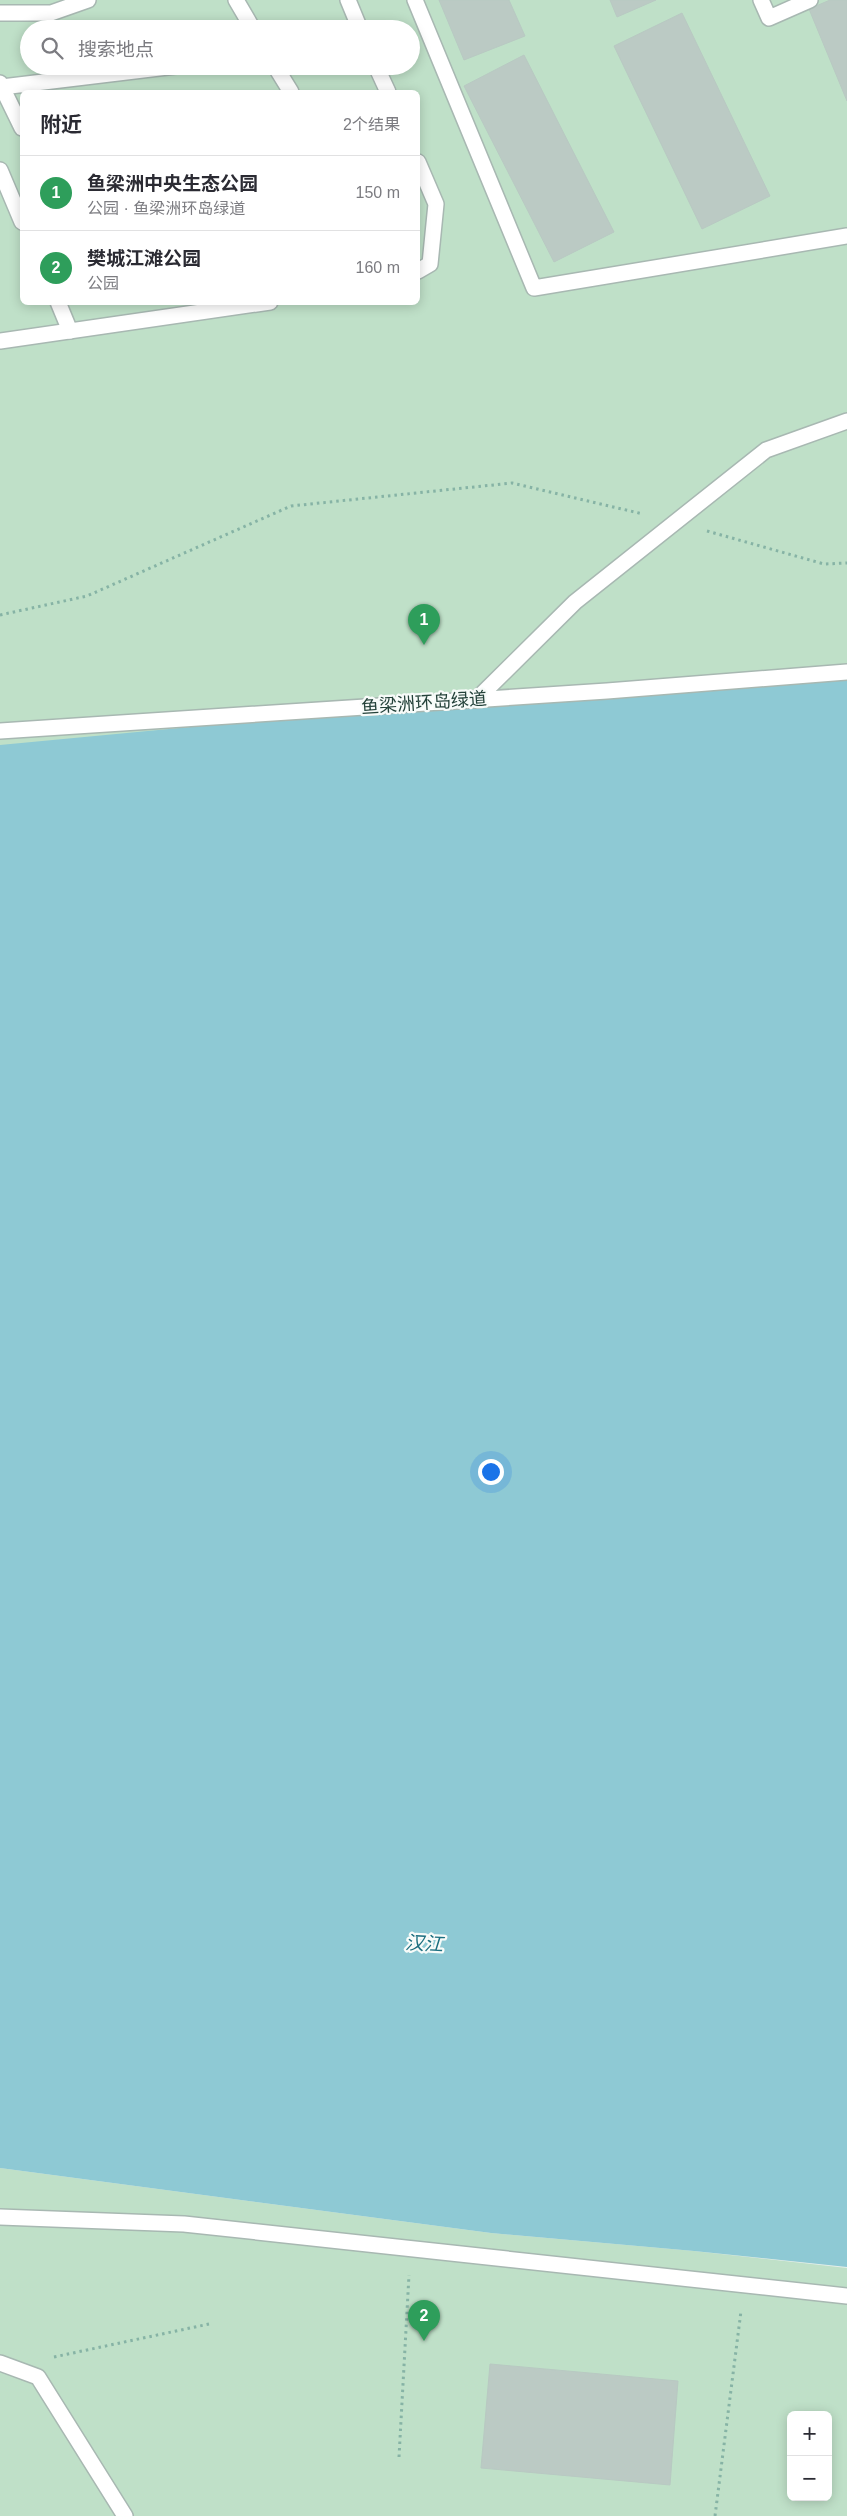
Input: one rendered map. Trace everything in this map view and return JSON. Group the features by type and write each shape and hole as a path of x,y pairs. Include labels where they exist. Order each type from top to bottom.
{"street":[{"path":"0,13 51,13 88,0"},
{"path":"236,0 248,20"},
{"path":"348,0 356,20"},
{"path":"415,0 534,288 847,236"},
{"path":"761,0 769,18 810,0"},
{"path":"20,124 1,85 93,75"},
{"path":"281,75 290,90"},
{"path":"380,75 387,90"},
{"path":"420,167 436,204 430,264 420,270"},
{"path":"0,170 20,217"},
{"path":"59,305 70,331"},
{"path":"183,305 195,313"},
{"path":"0,341 244,305"},
{"path":"476,700 575,602 766,450 847,421"},
{"name":"鱼梁洲环岛绿道","path":"0,731 476,700 847,672"},
{"path":"0,2217 184,2224 847,2296"},
{"path":"5,2365 38,2377 125,2516"}],"path":[{"path":"0,615 87,596 291,506 512,483 676,522 824,564 847,563"},
{"path":"399,2457 410,2249"},
{"path":"715,2516 744,2285"},
{"path":"5,2365 209,2324"}],"green space":[{"path":"0,0 847,0 847,1070 0,987"},
{"path":"0,2168 491,2233 694,2251 847,2268 847,2516 0,2516"}],"water":[{"name":"汉江","path":"847,672 847,2267 491,2233 0,2168 0,745 476,700"}],"building":[{"path":"439,0 509,0 525,36 464,60"},
{"path":"610,0 656,0 617,17"},
{"path":"830,0 847,0 847,101 809,9"},
{"path":"682,13 770,196 702,229 614,46"},
{"path":"524,55 614,232 554,262 464,86"},
{"path":"490,2364 678,2381 670,2485 481,2468"}],"place":[{"name":"鱼梁洲中央生态公园","path":"424,645"},
{"name":"樊城江滩公园","path":"424,2341"}]}
